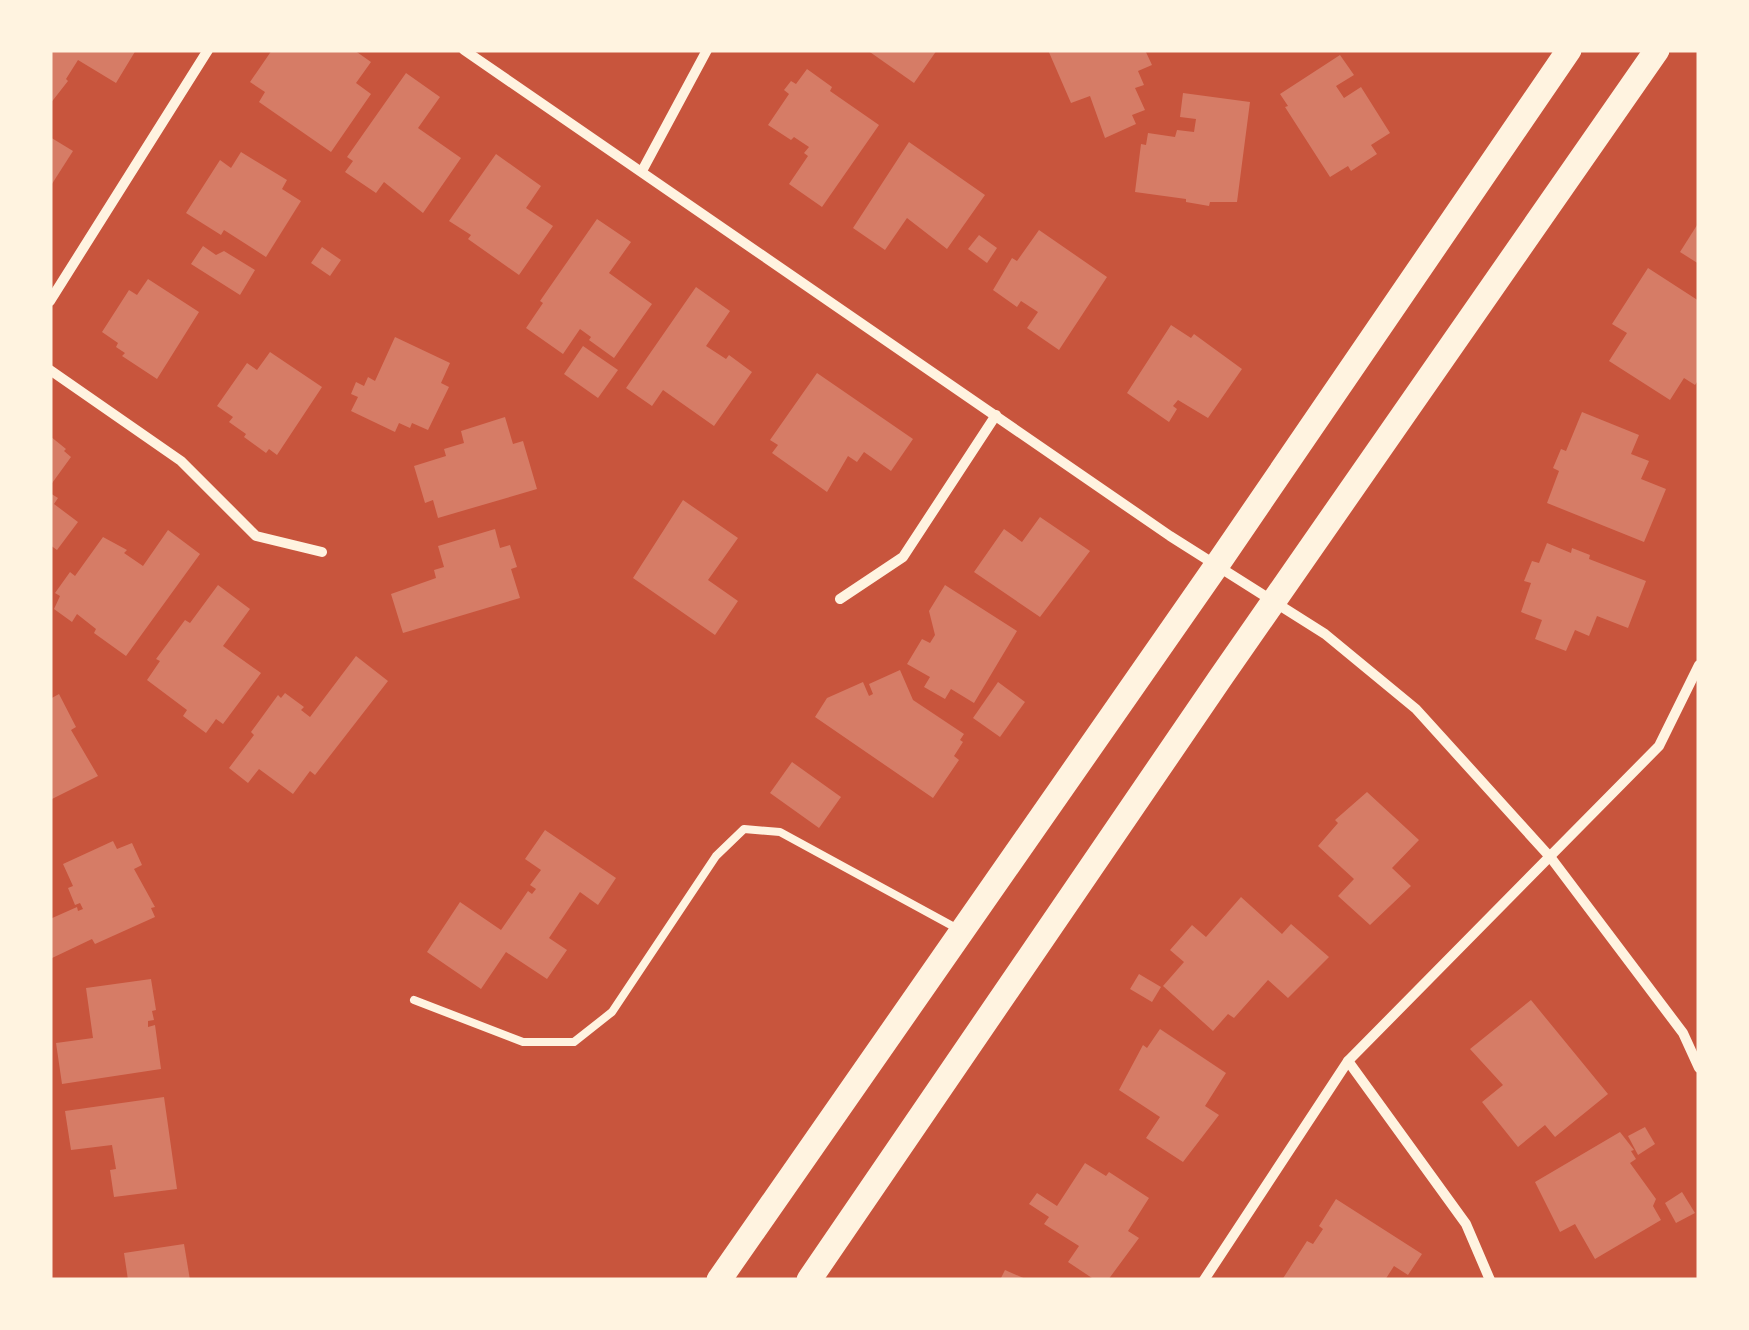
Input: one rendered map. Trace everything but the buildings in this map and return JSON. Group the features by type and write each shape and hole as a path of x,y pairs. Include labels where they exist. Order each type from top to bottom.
{"main road":[{"path":"719,1280 1217,566 1569,50"},
{"path":"810,1280 1657,50"}],"street":[{"path":"50,301 208,50"},
{"path":"464,50 1217,566 1324,634 1416,709 1551,858 1683,1033 1699,1068"},
{"path":"642,170 707,50"},
{"path":"50,370 180,461 256,536 322,552"},
{"path":"840,598 903,557 996,415"},
{"path":"1204,1280 1348,1061 1659,746 1699,665"},
{"path":"1348,1061 1466,1224 1490,1280"}],"lane":[{"path":"414,1000 523,1042 574,1042 612,1012 716,856 744,830 780,832 962,931"}]}
